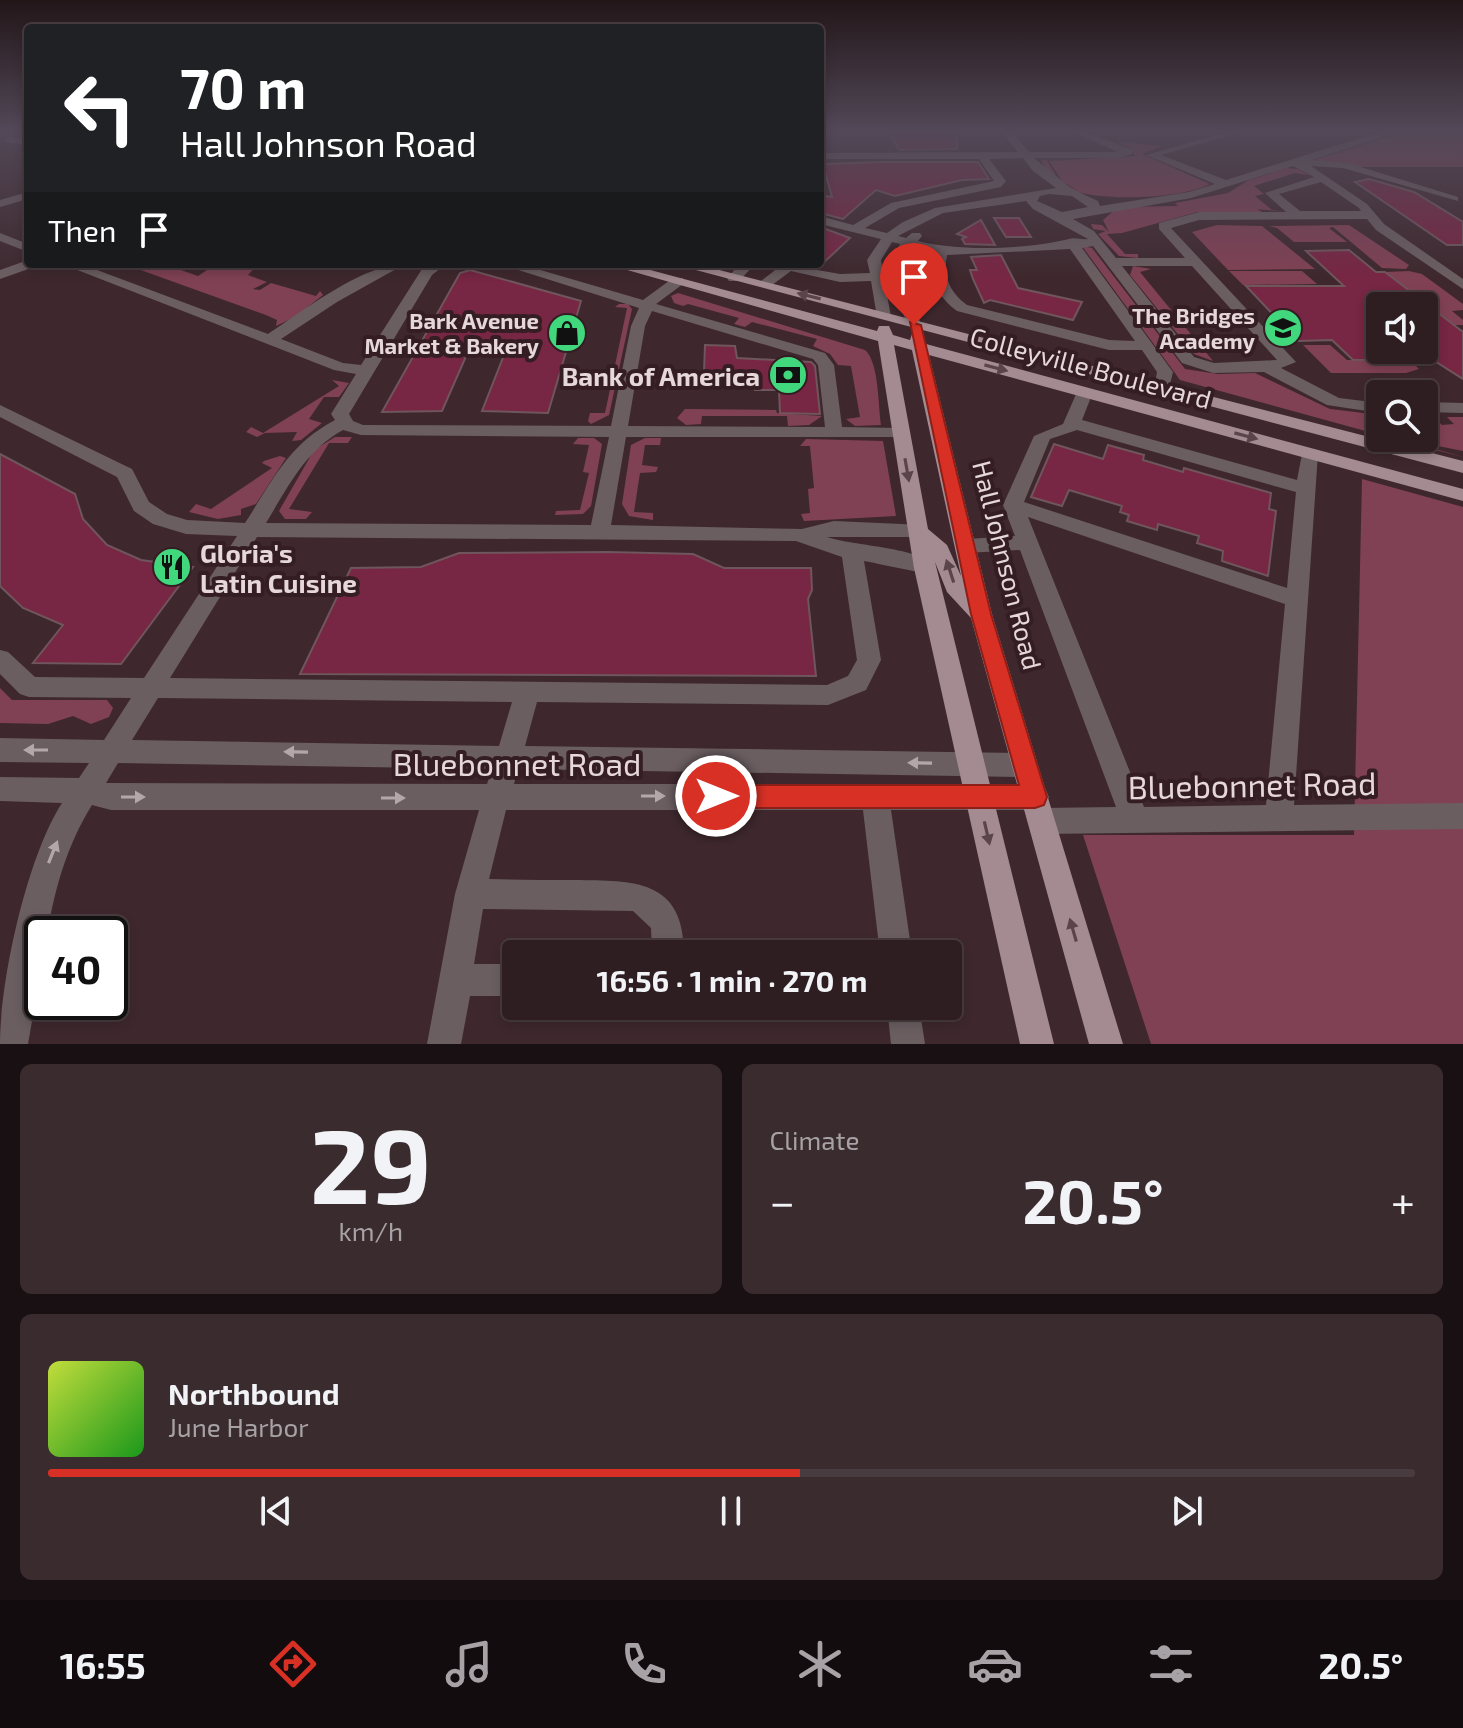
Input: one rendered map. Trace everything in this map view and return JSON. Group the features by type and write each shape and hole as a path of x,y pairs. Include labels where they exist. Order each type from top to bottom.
{"main road":[{"name":"Colleyville Boulevard","path":"628,268 884,327 914,325 1463,467"},
{"name":"Colleyville Boulevard","path":"704,268 884,327 920,348 1463,495"},
{"name":"Hall Johnson Road","path":"914,325 981,614 1106,1044"},
{"path":"884,327 925,568 1037,1044"},
{"path":"917,530 940,550 955,586 981,614"}],"street":[{"path":"856,228 890,207 929,196 997,185 1000,181"},
{"path":"884,327 874,260 892,236 911,223 1023,193 1030,181"},
{"path":"1037,181 1036,194 1031,202 1093,238 1188,360 1213,368 1267,367 1288,362 1163,226 1204,215 1371,215"},
{"path":"1054,181 1094,203 1090,212 1093,238"},
{"path":"1218,181 1226,184"},
{"path":"905,243 957,212 1090,212 1210,191 1237,181"},
{"path":"1297,215 1271,193 1313,181"},
{"path":"1326,181 1371,215 1380,227 1463,285"},
{"path":"1394,181 1459,201"},
{"path":"0,196 24,189"},
{"path":"987,202 1036,194 1147,201"},
{"path":"0,204 24,196"},
{"path":"929,196 957,212"},
{"path":"824,221 941,251 1048,248 1093,238"},
{"path":"0,237 24,246"},
{"path":"1071,242 1165,372 1162,389"},
{"name":"Hall Johnson Road","path":"905,243 896,262 914,325"},
{"path":"941,251 936,267 948,296 962,308 1109,345 1146,346"},
{"path":"1112,262 1196,262"},
{"path":"0,275 24,266"},
{"path":"80,268 340,367 366,370"},
{"path":"270,340 332,299 390,268"},
{"path":"342,423 340,414 427,272 433,268"},
{"path":"521,268 648,303 819,356 826,365 834,433"},
{"path":"734,278 744,268"},
{"path":"763,285 786,268"},
{"path":"798,268 840,278 876,277"},
{"path":"600,532 638,326 648,303 678,281"},
{"path":"1267,367 1331,403 1348,408 1366,408"},
{"path":"1085,392 1070,427 1043,436 1013,505 1135,820"},
{"path":"1438,407 1463,408"},
{"path":"0,410 125,473 141,506 161,519 186,527 804,535 834,528 917,530"},
{"path":"342,423 361,430 900,433"},
{"path":"11,1044 41,886 66,822 305,446 342,423"},
{"path":"1072,423 1305,488"},
{"path":"1279,818 1309,453"},
{"path":"1013,505 1295,599"},
{"path":"804,535 852,552 898,555 925,568"},
{"path":"967,546 1027,542"},
{"path":"0,659 29,687 828,695 847,689 866,673 869,660 852,552"},
{"path":"444,1044 458,980 470,894 494,798 512,755 527,693"},
{"name":"Bluebonnet Road","path":"0,750 512,755 1025,765"},
{"name":"Bluebonnet Road","path":"0,789 85,791 111,797 978,797 1038,809 1135,820 1460,820"},
{"path":"875,796 894,940"},
{"path":"470,894 635,896 650,903 662,914 666,940"},
{"path":"458,980 502,980"},
{"path":"905,1020 908,1044"}],"shaded area":[{"path":"1057,181 1078,191 1062,181 1203,181 1210,184 1159,196 1119,197 1084,194"},
{"path":"1247,181 1271,181 1254,186 1264,194 1255,196 1272,210 1285,212 1257,209 1262,212 1197,212 1122,233 1107,234 1125,254 1138,254 1138,258 1119,256 1098,234 1106,231 1093,229 1091,224 1102,225 1109,232 1103,220 1118,207 1178,206 1175,203 1228,193"},
{"path":"1217,225 1262,226 1315,269 1228,270 1192,232"},
{"path":"1349,225 1409,265 1406,269 1382,268 1333,227 1329,228 1347,242 1294,242 1277,228 1269,226"},
{"path":"1082,246 1092,248 1185,369 1218,374 1255,373 1330,409 1366,413 1366,431 1180,380"},
{"path":"1133,266 1151,269 1140,272 1213,361 1194,354 1130,275"},
{"path":"135,268 175,268 198,276 210,268 254,268 248,275 267,282 253,289 260,290 271,283 316,296 320,291 323,295 295,317 276,326 277,320"},
{"path":"1229,271 1302,271 1317,284 1243,285"},
{"path":"1385,272 1422,274 1463,304 1463,310 1452,311 1463,320 1463,325 1455,325 1438,312 1438,292 1411,292"},
{"path":"678,293 865,350 873,364 881,425 855,426 846,419 860,417 851,366 838,365 830,354 813,346 817,339 752,322 745,327 734,324 739,318 674,303 671,296"},
{"path":"628,304 632,309 609,415 591,424 588,421 590,413 605,413 627,308 615,307"},
{"path":"1303,345 1330,345 1347,360 1366,360 1366,364 1426,364 1406,373 1331,373"},
{"path":"1438,355 1444,355 1452,359 1438,362"},
{"path":"332,380 349,383 339,397 324,397 309,419 322,423 301,440 292,441 297,432 265,433 257,437 246,432 251,427 263,433 339,386"},
{"path":"685,409 776,410 777,413 822,416 809,425 788,426 787,416 702,416 701,424 686,425 677,418"},
{"path":"1447,417 1463,417 1463,451 1438,446 1438,421 1442,425 1454,424"},
{"path":"335,437 352,437 348,443 329,443 289,509 312,512 306,519 285,519 279,511 314,450"},
{"path":"578,438 594,438 602,444 591,506 583,514 555,515 556,511 580,510 589,473 583,472 589,445 573,444"},
{"path":"645,438 661,438 660,445 645,445 642,465 658,467 656,472 640,473 634,512 653,513 653,520 629,516 622,504 631,445"},
{"path":"806,439 883,441 896,516 804,521 801,514 810,513 808,489 814,488 810,446 800,446"},
{"path":"280,456 286,458 256,504 241,509 241,515 218,519 189,512 196,504 211,509 272,468 262,463 264,461"},
{"path":"1362,479 1463,507 1463,1044 1151,1044 1083,835 1354,835"},
{"path":"0,688 12,700 107,700 113,708 109,717 91,724 73,716 48,724 0,723"}],"building":[{"path":"828,181 959,181 895,196 876,190 843,219 824,214 824,196 832,197"},
{"path":"1375,181 1414,192 1463,222 1463,245 1447,245 1355,182"},
{"path":"994,218 1019,218 1031,237 1006,237"},
{"path":"981,220 995,245 965,244 962,239 966,237 957,234"},
{"path":"824,228 850,238 824,262"},
{"path":"1349,250 1376,272 1385,272 1411,292 1366,292 1366,360 1353,360 1332,340 1298,341 1246,286 1344,286 1306,251"},
{"path":"1001,255 1018,288 1082,302 1073,320 990,300 984,303 970,270 977,270 971,257"},
{"path":"470,270 581,301 548,413 482,411 504,355 467,354 442,411 382,412 460,273"},
{"path":"1438,313 1463,332 1463,379 1438,363"},
{"name":"Bank of America","path":"705,345 735,346 737,358 811,362 815,366 820,414 780,413 779,390 755,390 755,379 711,378 711,372 704,372"},
{"path":"1054,444 1103,459 1108,445 1144,455 1143,460 1183,472 1184,468 1271,493 1269,509 1276,511 1268,576 1222,561 1223,551 1197,543 1199,536 1158,524 1157,530 1127,521 1129,515 1120,512 1122,506 1069,490 1062,506 1031,497"},
{"path":"0,454 75,494 83,519 107,545 141,560 193,567 121,664 33,663 63,625 23,608 0,586"},
{"path":"459,553 693,554 724,568 811,568 812,590 808,599 816,676 300,674 351,568 421,567"}],"place":[{"name":"The Bridges Academy","path":"1283,328"},
{"name":"Bark Avenue Market & Bakery","path":"567,333"},
{"name":"Bank of America","path":"788,375"},
{"name":"Gloria's Latin Cuisine","path":"172,567"}],"route":[{"path":"716,796 1035,797 981,614 914,325"}]}
